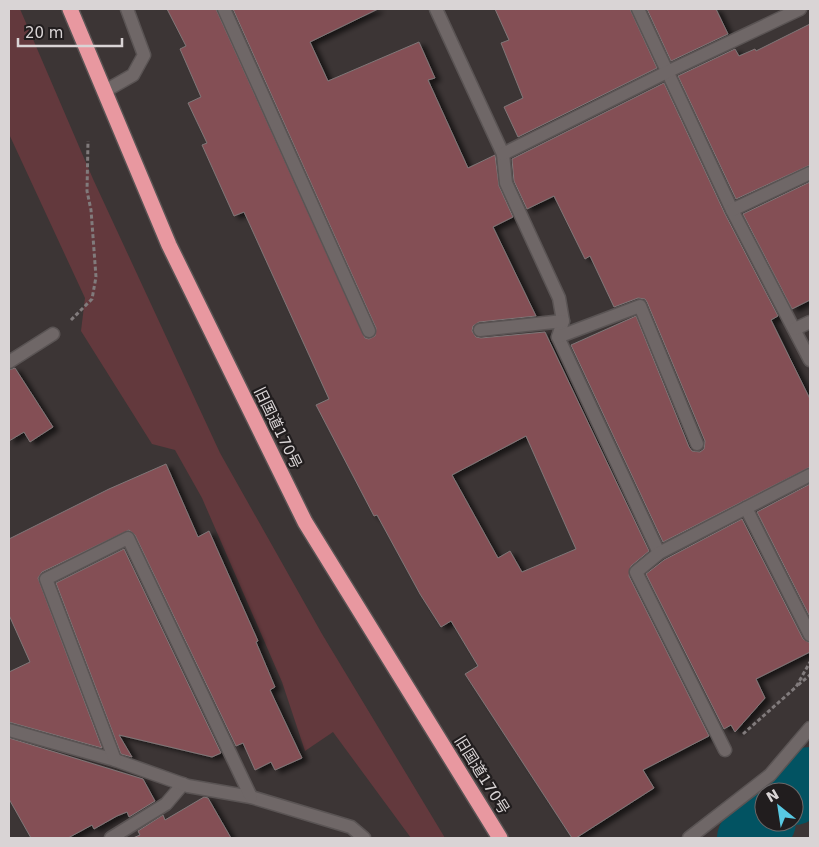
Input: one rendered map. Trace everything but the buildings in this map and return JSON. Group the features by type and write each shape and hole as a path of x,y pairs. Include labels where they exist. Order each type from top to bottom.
{"highway":[{"name":"旧国道170号","path":"70,9 169,245 305,522 500,838"}],"street":[{"path":"105,90 133,75 144,55 127,9"},
{"path":"224,9 369,331"},
{"path":"436,9 503,154 506,183 559,298 562,321 558,337 659,553"},
{"path":"638,9 732,210 810,360"},
{"path":"503,154 667,72 800,9"},
{"path":"732,210 810,173"},
{"path":"558,337 640,306 696,444"},
{"path":"480,330 562,321"},
{"path":"795,329 810,322"},
{"path":"9,362 53,334"},
{"path":"725,750 636,572 659,553 810,474"},
{"path":"746,508 810,635"},
{"path":"115,760 46,579 128,538 251,797"},
{"path":"689,838 770,775 810,728"},
{"path":"9,730 115,760 183,784 251,797 351,827 364,838"},
{"path":"111,838 166,804 183,784"}],"path":[{"path":"53,334 79,314 92,300 96,277 91,210 87,191 88,141"},
{"path":"796,687 810,662"},
{"path":"725,750 810,674"}],"shaded area":[{"path":"9,9 20,9 93,179 220,453 322,634 445,838 411,838 333,732 305,751 282,682 202,498 175,450 152,444 81,331 85,298 9,134"}],"waterway":[{"path":"804,784 810,778"},
{"path":"748,838 754,832"}]}
